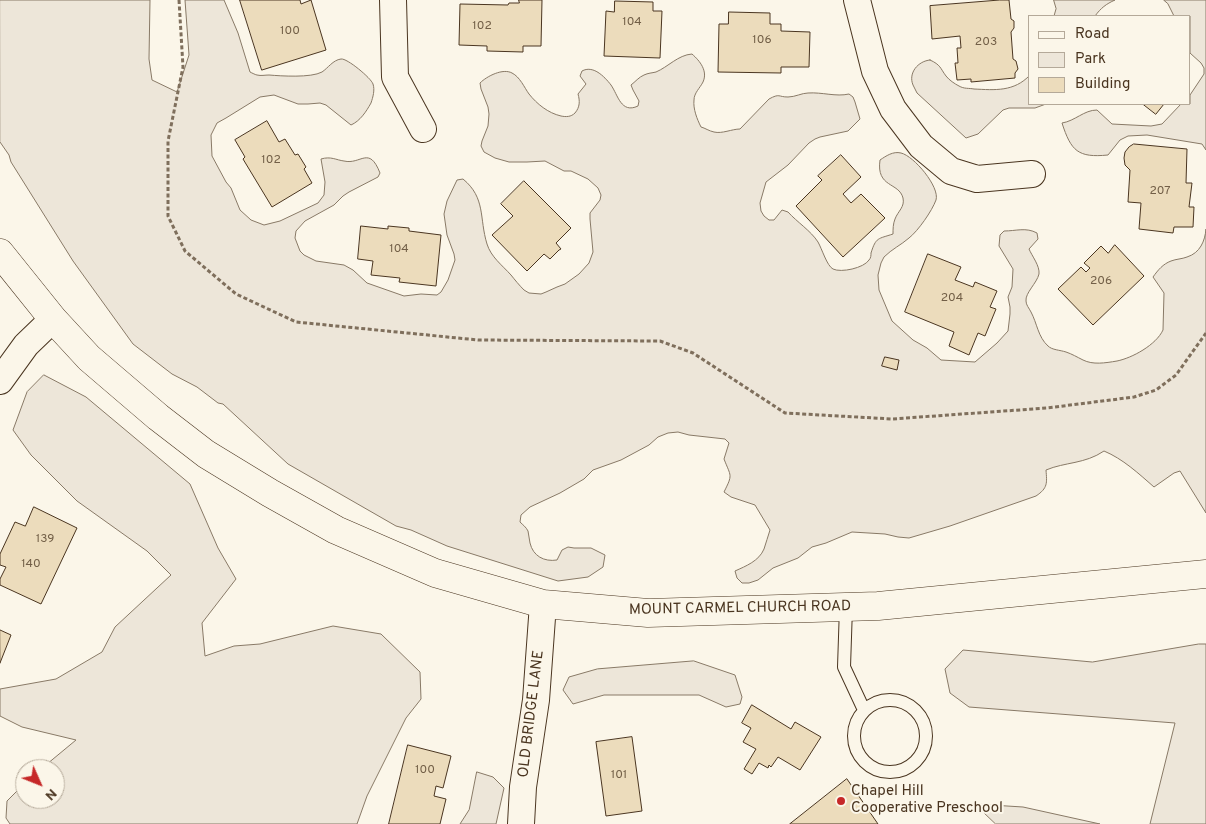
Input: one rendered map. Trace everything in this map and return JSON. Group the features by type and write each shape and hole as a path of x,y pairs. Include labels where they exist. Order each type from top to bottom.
{"main road":[{"name":"MOUNT CARMEL CHURCH ROAD","path":"0,253 53,319 90,358 206,454 336,530 435,573 543,604 648,613 878,606 1206,574"}],"street":[{"path":"393,0 396,77 423,130"},
{"path":"857,0 874,72 893,109 921,146 951,171 977,179 1032,174"},
{"path":"0,381 26,345 53,319"},
{"name":"OLD BRIDGE LANE","path":"521,824 523,788 536,700 543,604"}],"lane":[{"path":"846,607 844,667 864,710"},
{"path":"886,699 899,700 910,705 919,714 925,725 924,750 917,760 908,767 898,771 886,772 874,769 865,762 857,753 854,742 854,730 857,719 864,710 874,703 886,699"}],"path":[{"path":"179,0 183,67 168,141 168,216 185,251 236,294 296,322 478,340 660,341 693,353 785,413 892,419 1047,408 1134,397 1156,390 1176,375 1206,333"}],"green space":[{"path":"0,0 150,0 149,59 152,80 177,92 189,55 185,0 224,0 238,33 250,72 256,75 304,76 317,74 333,62 341,59 364,73 373,84 373,96 371,103 362,116 351,125 326,105 320,103 298,104 274,95 260,97 217,123 211,135 212,156 231,188 240,210 251,220 264,225 280,221 318,203 324,195 325,182 321,159 331,158 350,162 364,158 372,160 380,173 378,177 349,192 334,205 305,221 296,231 295,238 300,251 304,255 316,261 344,265 353,270 367,283 404,296 437,295 448,280 455,260 447,235 444,214 447,201 457,180 463,179 470,186 479,201 487,244 491,253 524,290 529,293 541,294 546,292 565,284 579,274 589,263 593,252 590,213 600,200 601,195 598,188 588,179 571,171 564,171 545,161 509,162 484,152 481,146 488,126 489,114 481,89 480,83 483,80 504,71 512,73 520,80 532,98 543,108 556,115 568,116 577,111 579,104 578,94 586,84 580,76 582,71 590,69 602,75 611,85 624,106 632,108 638,106 639,101 631,85 642,76 656,72 682,57 692,54 700,63 705,74 703,82 694,97 694,107 701,127 712,132 740,129 769,99 775,96 791,97 813,93 849,94 853,97 860,119 848,131 820,137 809,143 788,165 766,182 760,203 761,211 769,220 774,220 782,210 788,212 808,230 818,242 833,269 847,270 866,263 870,258 876,241 893,234 894,221 902,206 903,198 897,189 888,184 881,176 880,160 892,153 901,153 913,160 925,173 934,188 936,200 928,215 913,235 884,257 878,275 879,290 892,321 913,340 927,348 941,360 975,362 1008,331 1010,307 1008,297 1012,287 1013,269 999,246 1000,235 1004,231 1025,230 1037,233 1038,239 1029,249 1037,264 1039,274 1027,295 1026,301 1045,342 1052,348 1087,362 1099,363 1130,357 1149,346 1160,336 1163,330 1164,293 1153,277 1168,262 1195,253 1203,242 1206,229 1206,513 1180,471 1154,487 1124,462 1104,451 1082,461 1046,470 1046,485 1036,496 909,538 852,532 812,547 798,558 773,568 758,580 742,583 737,578 735,571 752,563 759,557 764,549 770,530 755,505 731,497 724,492 730,478 724,459 729,443 725,439 678,432 658,437 649,445 621,460 593,470 584,479 530,507 521,515 520,522 528,531 531,548 536,555 544,559 557,560 562,550 568,547 591,548 605,555 603,567 588,577 558,581 447,546 411,530 396,526 288,464 223,404 218,403 197,387 172,374 133,344 73,261 0,142"},
{"path":"1054,0 1115,0 1096,15 1054,15 1056,9"},
{"path":"1164,0 1206,0 1206,150 1202,144 1147,135 1128,136 1120,140 1108,155 1089,155 1077,151 1065,133 1062,123 1092,110 1097,110 1112,124 1151,126 1162,124 1180,105 1191,105 1191,94 1204,74 1204,68 1191,54 1191,15 1174,15"},
{"path":"930,60 938,65 950,80 965,88 1004,89 1024,81 1028,77 1028,105 1043,105 1035,108 1009,108 1003,110 978,134 966,138 917,93 913,86 912,76 915,68"},
{"path":"44,375 86,397 190,484 218,548 236,579 202,623 205,656 234,646 260,644 333,626 381,634 420,672 421,699 406,718 367,796 357,824 10,824 6,818 7,801 15,793 15,809 65,809 65,759 53,759 76,740 22,727 0,716 0,689 56,679 102,652 115,627 171,575 147,551 77,501 31,455 13,430 27,392"},
{"path":"1206,644 1206,824 1150,824 1175,723 969,707 950,693 945,669 963,650 1092,662"},
{"path":"694,661 735,675 742,697 740,704 726,707 699,695 604,695 573,704 563,690 569,677 597,669"},
{"path":"477,772 493,777 504,788 496,824 460,824 469,810"},
{"path":"975,804 1023,807 1100,824 996,824"}],"building":[{"path":"240,0 300,0 301,4 311,0 326,50 262,70"},
{"path":"519,0 542,0 541,46 523,46 523,52 487,51 487,46 459,45 460,4 508,5 509,3 519,3"},
{"path":"1009,0 1011,19 1014,21 1014,28 1011,32 1013,59 1016,61 1018,69 1015,73 1015,78 971,82 971,79 957,80 955,63 958,63 957,48 961,48 960,36 932,39 930,6"},
{"path":"615,1 653,2 653,11 662,11 660,58 604,56 606,11 614,12"},
{"path":"729,12 770,13 770,24 781,24 781,31 810,32 809,67 781,67 781,73 718,72 719,24 728,24"},
{"path":"1144,105 1163,105 1156,114"},
{"path":"267,121 279,142 285,139 295,155 298,154 306,167 304,169 312,183 272,207 243,159 245,157 235,140"},
{"path":"1134,144 1187,149 1186,183 1192,183 1189,207 1194,207 1193,227 1174,227 1173,233 1139,229 1141,203 1128,202 1130,170 1125,165 1124,158 1125,152"},
{"path":"841,155 861,177 843,194 851,203 861,194 885,218 843,257 796,206 822,180 818,176"},
{"path":"524,181 571,228 556,243 561,249 550,259 544,254 527,271 492,235 513,216 501,204"},
{"path":"361,226 388,229 388,226 409,228 409,231 441,235 436,286 399,282 400,278 371,275 373,261 358,259"},
{"path":"1115,245 1144,276 1093,325 1058,289 1081,267 1086,272 1090,268 1084,263 1101,246 1108,253"},
{"path":"928,254 961,267 955,280 973,287 975,282 997,291 990,307 996,309 985,336 978,333 969,355 949,346 954,332 905,312"},
{"path":"885,357 899,360 897,370 882,366"},
{"path":"34,507 77,528 41,604 0,585 0,579 6,567 0,565 0,554 15,522 25,526"},
{"path":"0,630 11,635 0,663"},
{"path":"752,705 791,729 795,722 821,737 800,770 778,757 771,767 769,765 768,768 759,763 752,774 744,769 756,749 743,742 751,728 742,723"},
{"path":"632,737 642,811 606,816 596,742"},
{"path":"408,745 451,756 443,788 436,786 434,796 446,799 440,824 389,824"},
{"name":"Chapel Hill Cooperative Preschool","path":"847,779 878,824 790,824"}],"place":[{"name":"Chapel Hill Cooperative Preschool","path":"841,801"}]}
